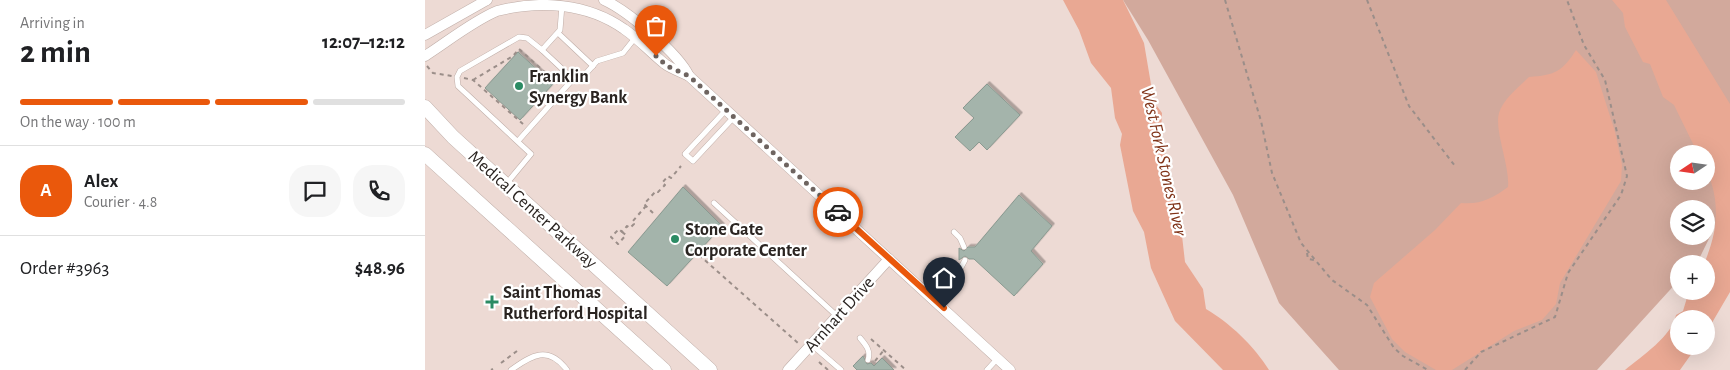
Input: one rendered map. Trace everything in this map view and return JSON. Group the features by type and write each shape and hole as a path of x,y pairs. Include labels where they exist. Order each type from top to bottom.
{"main road":[{"name":"Medical Center Parkway","path":"425,107 453,137 710,370"},
{"name":"Medical Center Parkway","path":"425,154 664,370"}],"street":[{"path":"425,35 487,0"},
{"path":"604,0 638,23 664,46 683,63 689,76"},
{"path":"425,56 495,12 519,4 546,2 563,4 578,7 602,16 635,38 667,66 689,76 1010,370"},
{"name":"Arnhart Drive","path":"788,370 889,259"}],"lane":[{"path":"542,50 558,32 563,4"},
{"path":"558,32 593,66"},
{"path":"506,184 531,154 458,86 457,77 460,71 519,36 527,38 573,79"},
{"path":"517,141 573,79 582,78 597,61 623,53 635,38"},
{"path":"726,110 685,154 693,161 734,117"},
{"path":"714,203 837,316"},
{"path":"954,232 965,247"},
{"path":"957,275 965,260"},
{"path":"860,338 870,355 868,360"},
{"path":"811,344 834,366 841,370"},
{"path":"511,370 529,358 543,354 556,358 567,370"},
{"path":"987,370 998,357"}],"path":[{"path":"1225,0 1261,121 1272,173 1292,227 1314,260 1339,286 1367,306 1394,348 1428,370"},
{"path":"1367,0 1409,106 1455,166"},
{"path":"1465,370 1481,352 1555,317 1568,273 1621,195 1626,181 1627,165 1605,80 1580,36 1567,0"},
{"path":"473,80 513,56 519,49 559,85"},
{"path":"427,66 433,73 473,80 522,125 528,119"},
{"path":"622,232 627,226 630,228 634,224 632,222 646,206 644,204 656,191 658,192 665,185 663,182 668,176 671,178 681,166"},
{"path":"646,206 653,213"},
{"path":"619,229 622,232 626,236 618,244 611,238 619,229"},
{"path":"699,255 798,343"},
{"path":"871,339 906,370"},
{"path":"501,363 517,351"},
{"path":"815,358 828,370"}],"shaded area":[{"path":"1063,0 1123,0 1144,43 1154,102 1162,113 1161,132 1166,151 1161,170 1180,218 1185,262 1203,289 1206,309 1241,336 1269,370 1223,370 1175,321 1151,268 1144,232 1133,211 1120,145 1122,134 1115,118 1111,88 1091,63 1079,30"},
{"path":"1123,0 1730,0 1730,196 1715,226 1715,200 1670,200 1670,245 1706,245 1701,255 1670,255 1670,290 1597,370 1339,370 1279,303 1233,195 1148,40"},
{"path":"1612,0 1666,0 1730,104 1730,292 1715,318 1715,310 1683,310 1686,300 1715,300 1715,255 1707,255 1711,245 1715,245 1716,208 1713,190 1715,190 1715,145 1694,145 1674,105 1663,97 1650,64 1643,62 1625,27 1623,13"},
{"path":"1576,50 1596,72 1615,132 1622,165 1621,181 1560,283 1556,304 1542,320 1514,331 1452,370 1436,370 1405,352 1392,339 1370,297 1374,283 1435,230 1461,203 1474,203 1486,200 1508,187 1507,169 1498,120 1501,108 1529,77 1557,71 1562,68"},
{"path":"1670,328 1670,355 1691,355 1680,370 1625,370 1663,338"}],"building":[{"name":"Franklin Synergy Bank","path":"518,52 553,84 520,120 485,88"},
{"path":"987,84 1020,115 987,150 979,142 970,151 955,137 974,118 963,108"},
{"name":"Stone Gate Corporate Center","path":"683,187 722,226 667,286 628,252"},
{"path":"1019,195 1052,226 1031,251 1043,264 1014,296 974,259 969,259 965,256 959,260 959,248 964,251 968,247 975,247"},
{"path":"863,356 867,364 871,363 874,366 882,358 894,370 857,370 853,366"}],"way so far":[{"path":"656,56 667,66 689,76 838,212"}],"place":[{"name":"Franklin Synergy Bank","path":"519,86"},
{"name":"Stone Gate Corporate Center","path":"675,239"},
{"name":"Saint Thomas Rutherford Hospital","path":"492,302"}],"route":[{"path":"838,212 944,308"}],"water label":[{"name":"West Fork Stones River","path":"1165,161"}]}
